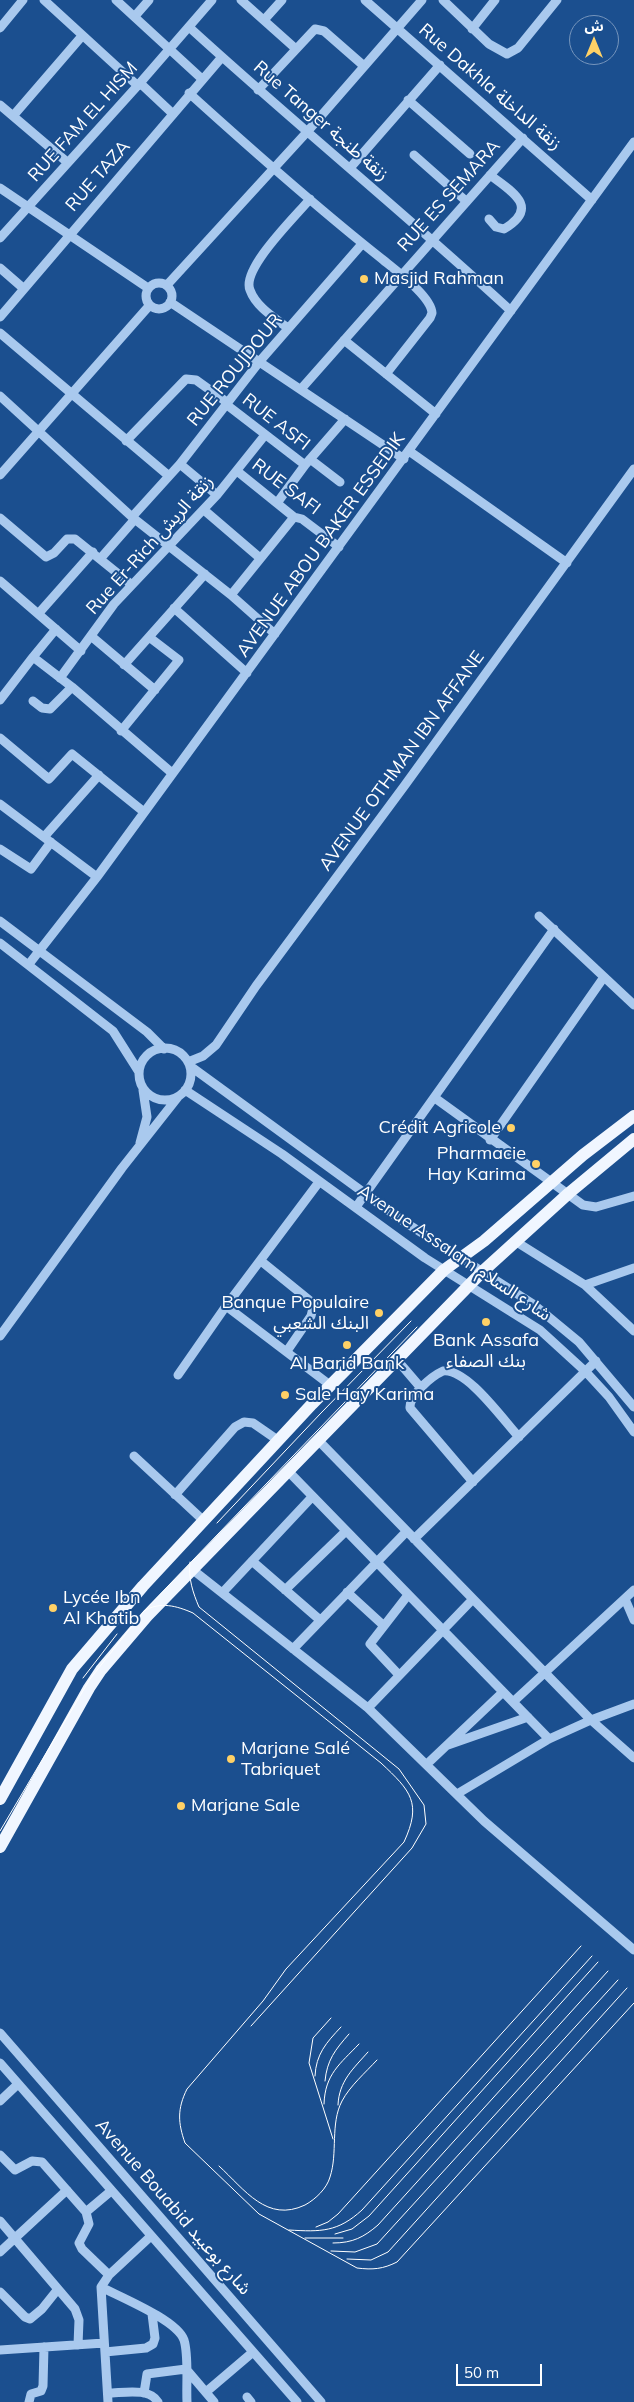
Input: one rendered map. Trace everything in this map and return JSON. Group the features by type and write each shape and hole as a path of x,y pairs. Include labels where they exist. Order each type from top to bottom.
{"main road":[{"path":"0,1799 72,1669 108,1625 330,1385 444,1270 484,1240 551,1182 634,1116"},
{"path":"0,1847 67,1726 102,1670 147,1616 482,1272 568,1193 634,1139"}],"street":[{"path":"0,28 23,0"},
{"path":"44,0 82,36 172,114"},
{"path":"116,0 202,79"},
{"path":"135,16 149,0"},
{"name":"RUE FAM EL HISM","path":"0,238 170,50 212,0"},
{"path":"241,0 296,49"},
{"path":"264,20 282,0"},
{"name":"Rue Dakhla زنقة الداخلة","path":"366,0 592,200"},
{"path":"167,285 307,132 422,0"},
{"path":"443,0 489,44 507,54 518,48 557,0"},
{"path":"472,29 495,0"},
{"name":"Rue Tanger زنقة طنجة","path":"190,27 258,90 432,238 511,311"},
{"path":"258,90 313,30 320,29 364,66"},
{"path":"13,116 82,36"},
{"name":"RUE TAZA","path":"0,317 189,93 222,57"},
{"path":"350,168 440,65"},
{"path":"189,93 272,169 401,274 430,304 432,313 386,374"},
{"path":"408,100 470,154"},
{"path":"0,105 67,162"},
{"name":"RUE ES SEMARA","path":"300,389 432,238 523,138"},
{"name":"AVENUE ABOU BAKER ESSEDIK","path":"29,964 97,877 634,142"},
{"path":"414,155 466,201"},
{"path":"489,219 496,227 504,228 518,216 522,206 519,198 490,175"},
{"path":"0,188 148,288"},
{"path":"288,328 269,314 256,300 250,290 248,280 258,260 310,200"},
{"name":"RUE ROUJDOUR","path":"39,613 134,518 180,464 260,360 362,244"},
{"path":"0,268 23,288"},
{"path":"155,283 167,285 172,293 170,302 161,309 149,306 145,297 148,288 155,283"},
{"path":"170,302 260,360 344,419 407,455 567,562"},
{"path":"0,475 149,306"},
{"path":"0,333 169,476"},
{"path":"344,340 436,414"},
{"name":"RUE ASFI","path":"126,440 186,378 196,380 265,435 307,462"},
{"path":"0,396 134,518 231,595 275,634"},
{"name":"RUE ASFI","path":"277,503 307,462 344,419"},
{"name":"Rue Er-Rich زنقة الريش","path":"60,678 114,604 155,560 171,547 217,495 265,435"},
{"path":"0,458 8,465"},
{"path":"307,462 340,482"},
{"path":"180,464 217,495"},
{"name":"AVENUE OTHMAN IBN AFFANE","path":"189,1064 204,1056 216,1045 256,986 634,469"},
{"name":"RUE SAFI","path":"237,471 294,517 302,518 339,547"},
{"path":"204,510 260,558"},
{"path":"231,595 294,517"},
{"path":"0,518 44,556 51,555 70,538 81,543 132,585"},
{"path":"124,665 205,574"},
{"path":"0,581 81,651"},
{"path":"174,608 247,673"},
{"path":"0,700 56,629"},
{"path":"91,636 155,690"},
{"path":"121,731 179,660 149,637"},
{"path":"33,657 72,687 172,773"},
{"path":"33,701 42,708 50,709 72,687"},
{"path":"0,738 49,779 72,754 144,812"},
{"path":"0,849 30,869 47,840 99,775"},
{"path":"0,804 97,877"},
{"path":"539,916 634,1005"},
{"path":"0,921 147,1032 164,1049 180,1053 189,1064 190,1081 139,1145 0,1336"},
{"path":"356,1207 554,929"},
{"path":"0,942 113,1031 139,1072 146,1117 139,1145"},
{"path":"490,1140 604,977"},
{"path":"139,1072 148,1055 164,1049"},
{"name":"Avenue Assalam شارع السلام","path":"189,1064 366,1195 533,1304 579,1342 634,1407"},
{"path":"142,1087 149,1095 158,1099 169,1100 182,1093"},
{"name":"Avenue Assalam شارع السلام","path":"182,1093 243,1127 444,1270 540,1330 586,1372 631,1420 634,1432"},
{"path":"435,1098 490,1140 568,1193 582,1205 590,1207 634,1196"},
{"path":"178,1375 226,1306 319,1182"},
{"path":"515,1240 585,1285 634,1331"},
{"path":"261,1261 314,1304 311,1316 287,1351"},
{"path":"585,1285 634,1268"},
{"path":"226,1306 330,1385"},
{"path":"398,1360 421,1388"},
{"path":"414,1539 596,1361"},
{"path":"473,1482 410,1408 410,1403 421,1388 443,1371 458,1373 470,1383 519,1437"},
{"path":"175,1495 222,1440 240,1424 253,1423 279,1441"},
{"path":"318,1440 590,1720 634,1758"},
{"path":"134,1456 204,1521"},
{"path":"288,1471 549,1739"},
{"path":"223,1592 312,1497"},
{"path":"285,1590 346,1531"},
{"path":"293,1649 406,1532"},
{"path":"252,1560 320,1620"},
{"path":"193,1570 368,1708 484,1821 634,1950"},
{"path":"513,1702 634,1590"},
{"path":"347,1592 383,1626"},
{"path":"399,1675 370,1644 408,1595"},
{"path":"368,1708 473,1599"},
{"path":"625,1599 634,1620"},
{"path":"427,1764 503,1692"},
{"path":"457,1794 549,1739 590,1720 634,1704"},
{"path":"446,1746 528,1717"},
{"name":"Avenue Bouabid شارع بوعبيد","path":"0,2033 321,2402"},
{"name":"Avenue Bouabid شارع بوعبيد","path":"0,2063 297,2402"},
{"path":"0,2101 18,2084"},
{"path":"0,2156 15,2170 20,2170 32,2161 39,2161 67,2190 86,2212 89,2224 80,2240 80,2246 109,2276"},
{"path":"0,2252 67,2190"},
{"path":"86,2212 111,2191"},
{"path":"0,2221 78,2314 78,2345"},
{"path":"151,2236 109,2276 101,2287 108,2398 144,2393 154,2397 158,2402"},
{"path":"101,2287 152,2314 180,2334 184,2340 187,2402"},
{"path":"0,2292 25,2317 30,2319 42,2309 58,2289"},
{"path":"0,2350 78,2345 146,2348 153,2344 155,2338 152,2314"},
{"path":"29,2402 31,2394 41,2391 43,2386 44,2347"},
{"path":"206,2392 253,2352"},
{"path":"186,2369 214,2402"},
{"path":"144,2393 147,2374 186,2369"}],"tram line":[{"path":"217,1523 411,1321"},
{"path":"0,1831 90,1679 144,1611 417,1327"},
{"path":"190,1562 192,1585 199,1607 399,1769 424,1805 426,1824 412,1848 251,2026"},
{"path":"144,1611 162,1605 181,1608 193,1613 381,1763 406,1790 413,1807 409,1829 404,1842 286,1969 263,2001 187,2089 181,2103 181,2129 185,2143 259,2214 357,2268 378,2268 397,2262 634,2003"},
{"path":"83,1678 117,1634"},
{"path":"316,2227 328,2222 338,2214 581,1946"},
{"path":"289,2230 311,2231 337,2227 362,2210 592,1956"},
{"path":"335,2234 352,2229 369,2216 598,1962"},
{"path":"333,2243 346,2242 358,2238 378,2225 608,1971"},
{"path":"331,2251 355,2252 377,2244 618,1980"},
{"path":"347,2259 371,2260 388,2252 627,1988"},
{"path":"331,2018 313,2038 309,2063 333,2139"},
{"path":"315,2076 317,2061 323,2049 341,2027"},
{"path":"325,2081 332,2056 349,2034"},
{"path":"324,2104 327,2085 335,2070 359,2044"},
{"path":"338,2105 344,2082 368,2052"},
{"path":"219,2166 248,2194 268,2207 279,2210 291,2209 309,2203 324,2189 329,2181 334,2158 336,2119 342,2101 353,2085 377,2060"},
{"path":"305,2238 343,2238"}],"place":[{"name":"Masjid Rahman","path":"364,279"},
{"name":"Crédit Agricole","path":"511,1128"},
{"name":"Pharmacie Hay Karima","path":"536,1164"},
{"name":"Banque Populaire البنك الشعبي","path":"379,1313"},
{"name":"Bank Assafa بنك الصفاء","path":"486,1322"},
{"name":"Al Barid Bank","path":"347,1345"},
{"name":"Sale Hay Karima","path":"285,1395"},
{"name":"Lycée Ibn Al Khatib","path":"53,1608"},
{"name":"Marjane Salé Tabriquet","path":"231,1759"},
{"name":"Marjane Sale","path":"181,1806"}]}
